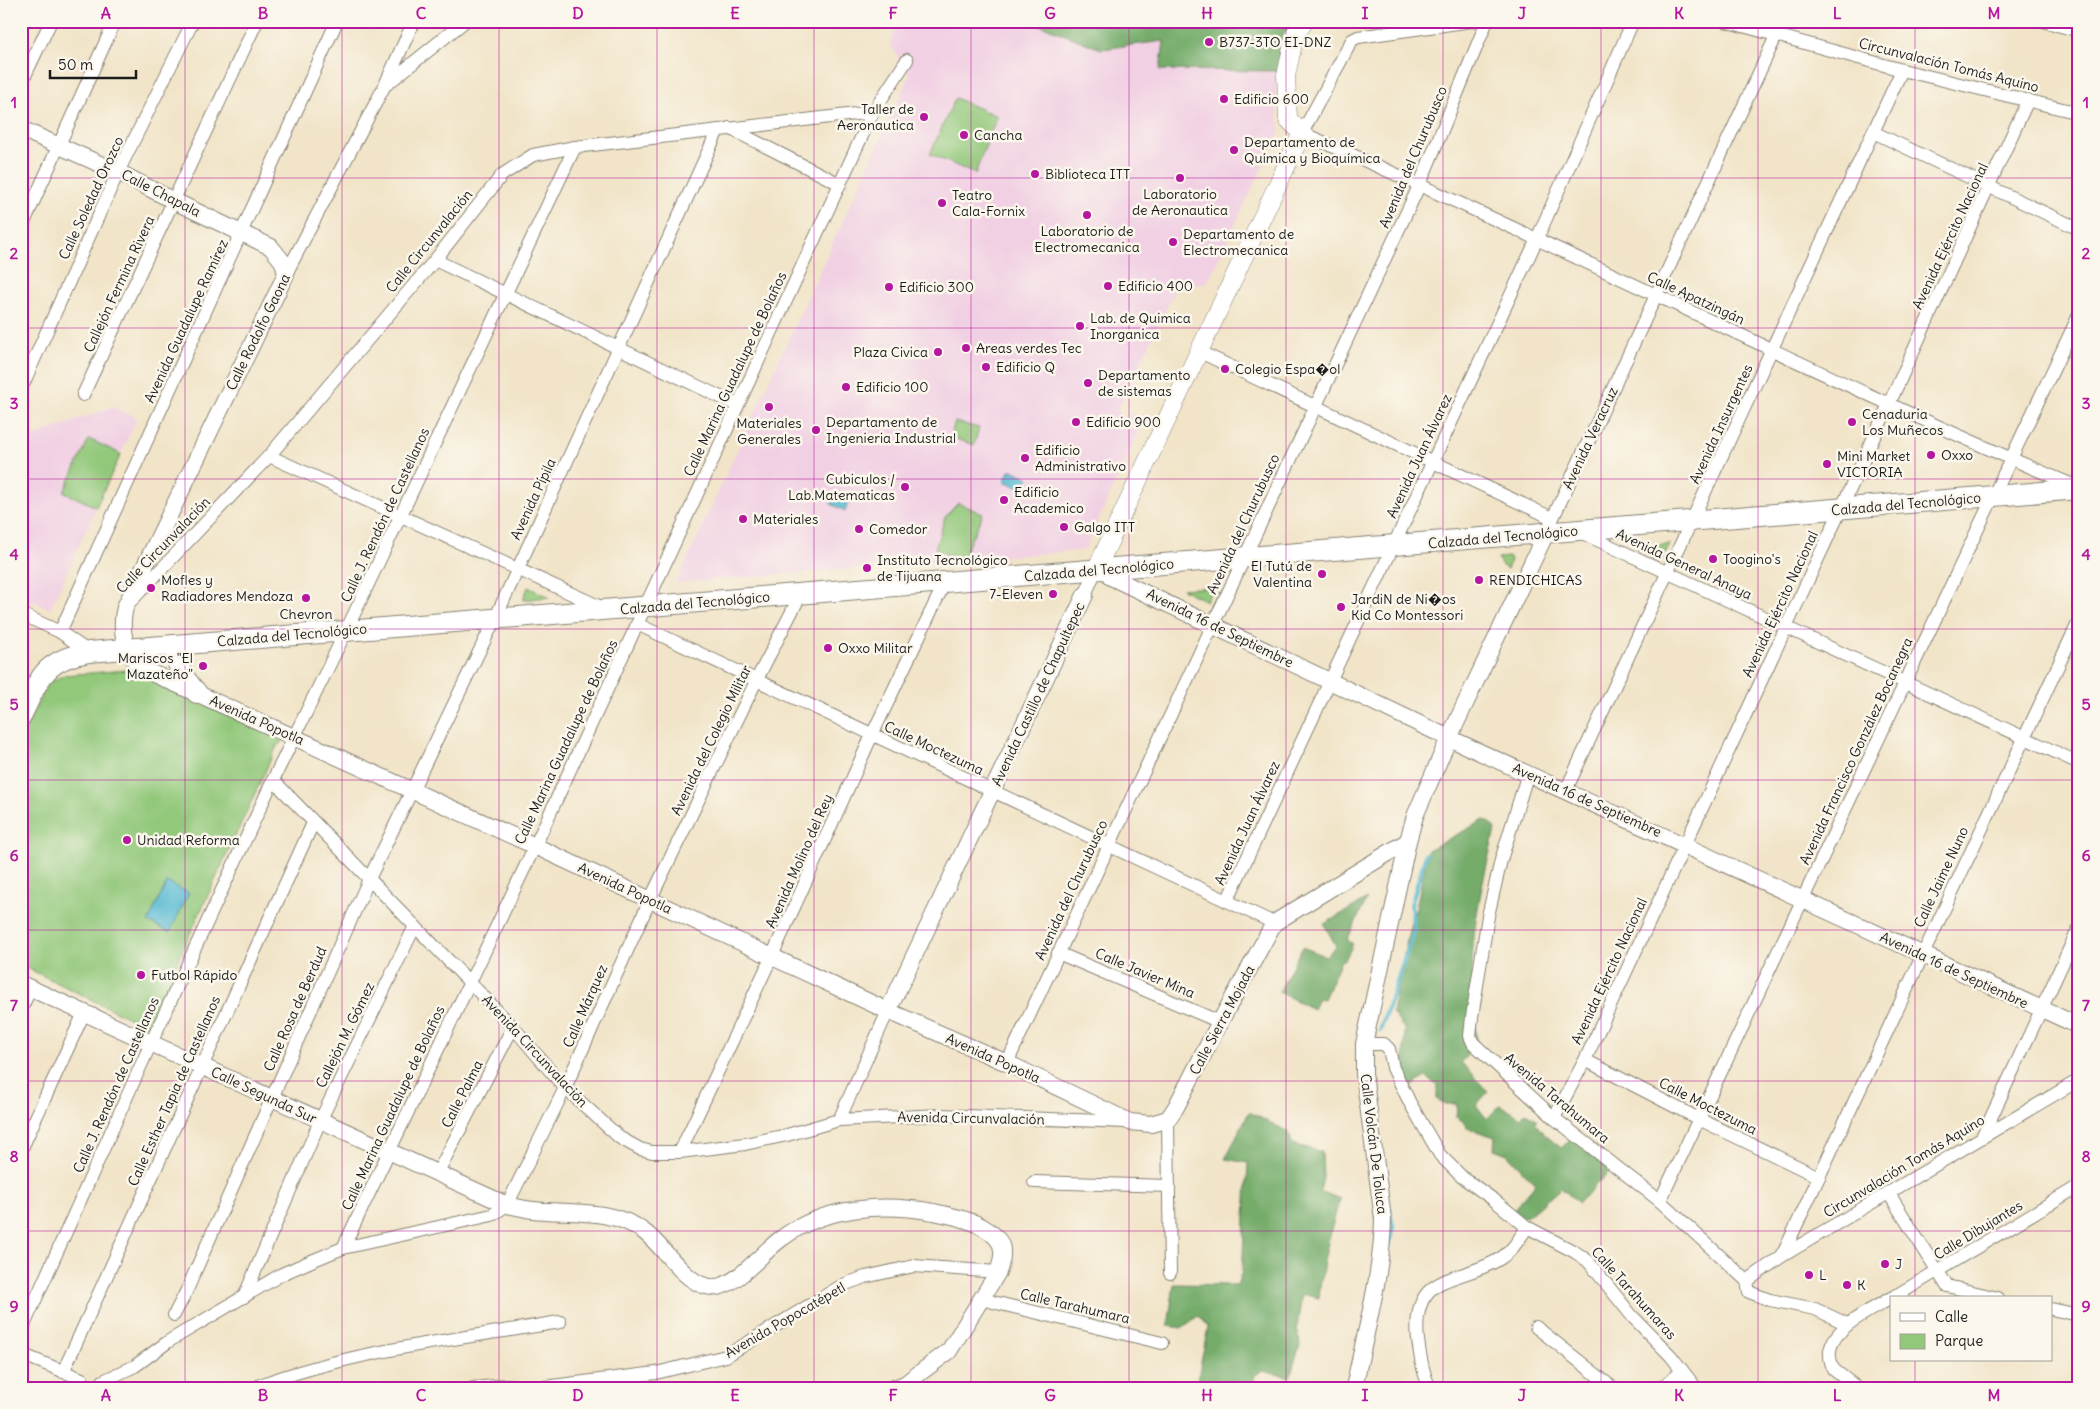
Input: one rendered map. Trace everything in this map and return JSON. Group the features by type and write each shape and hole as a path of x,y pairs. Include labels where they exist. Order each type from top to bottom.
{"main road":[{"path":"1302,133 1288,119 1286,76 1295,34 1305,21"},
{"name":"Avenida Castillo de Chapultepec","path":"1104,574 1200,352 1302,133"},
{"name":"Calzada del Tecnológico","path":"21,716 40,677 52,664 70,655 89,652 945,582 1104,574 1244,558 1393,546 1549,525 1577,531 2079,489"},
{"path":"174,645 177,666 184,678 197,693"}],"street":[{"path":"21,84 51,21"},
{"path":"21,229 115,21"},
{"name":"Calle Soledad Orozco","path":"21,389 118,172 193,21"},
{"name":"Callejón Fermina Rivera","path":"83,395 257,21"},
{"name":"Avenida Guadalupe Ramírez","path":"60,632 337,21"},
{"name":"Calle Rodolfo Gaona","path":"126,649 122,619 125,607 286,274 385,85 414,21"},
{"path":"385,85 465,21"},
{"name":"Avenida Castillo de Chapultepec","path":"1302,133 1352,40 1358,37 1472,21"},
{"name":"Avenida del Churubusco","path":"1007,1063 1420,184 1487,21"},
{"name":"Avenida Juan Álvarez","path":"1228,901 1537,239 1633,21"},
{"name":"Circunvalación Tomás Aquino","path":"1726,21 1902,70 2079,113"},
{"path":"2043,21 2079,31"},
{"name":"Avenida Veracruz","path":"1408,841 1415,816 1449,738 1776,36"},
{"name":"Calle Marina Guadalupe de Bolaños","path":"343,1248 535,846 873,112 907,60"},
{"name":"Avenida Insurgentes","path":"1566,790 1669,573 1902,70"},
{"name":"Avenida Ejército Nacional","path":"1554,1118 1585,1060 1841,509 2028,100"},
{"name":"Calle Circunvalación","path":"125,607 268,456 435,260 502,175 533,155 575,147 873,112"},
{"name":"Calle Chapala","path":"21,129 118,172 271,247 282,262 286,274"},
{"path":"724,129 840,184"},
{"name":"Avenida Pípila","path":"369,879 495,619 619,348 724,129"},
{"path":"1873,132 2079,229"},
{"name":"Calle Apatzingán","path":"1302,133 1420,184 1771,350 2079,489"},
{"name":"Calle J. Rendón de Castellanos","path":"21,1332 151,1043 273,780 401,516 575,147"},
{"path":"435,260 738,405"},
{"name":"Avenida Francisco González Bocanegra","path":"1660,1201 2079,315"},
{"path":"1200,352 1433,462 1549,525"},
{"path":"268,456 608,610"},
{"name":"Avenida General Anaya","path":"1577,531 2079,763"},
{"name":"Avenida Castillo de Chapultepec","path":"839,1120 888,1011 1085,595 1104,574"},
{"name":"Avenida 16 de Septiembre","path":"1104,574 1331,680 1449,738 2079,1026"},
{"name":"Avenida Molino del Rey","path":"680,1152 772,956 872,735 945,582"},
{"name":"Avenida del Colegio Militar","path":"650,900 757,679 801,594"},
{"path":"21,614 60,632 89,652"},
{"name":"Calle Jaime Nuno","path":"1782,1256 1921,955 2079,621"},
{"name":"Calle Moctezuma","path":"637,624 1274,923"},
{"name":"Avenida Popotla","path":"126,649 134,662 145,670 535,846 888,1011 1007,1063 1130,1122"},
{"name":"Avenida Tarahumara","path":"1528,773 1501,860 1488,916 1470,1036 1472,1043 1554,1118 1660,1201 1747,1281 1749,1292 1770,1300 1816,1309 1832,1315 1847,1324"},
{"name":"Avenida Circunvalación","path":"273,780 513,1027 565,1088 628,1143 646,1151 680,1152 745,1144 787,1135 839,1120 940,1115 1151,1124 1168,1119"},
{"name":"Calle Esther Tapia de Castellanos","path":"63,1372 313,823"},
{"name":"Calle Sierra Mojada","path":"1168,1119 1274,923 1408,841"},
{"name":"Calle Volcán De Toluca","path":"1354,1388 1379,1262 1383,1226 1364,1074 1364,1044 1408,841"},
{"name":"Calle Rosa de Berdud","path":"174,1315 186,1292 369,879"},
{"name":"Calle Márquez","path":"507,1205 565,1088 650,900"},
{"name":"Callejón M. Gómez","path":"244,1297 320,1121 414,926"},
{"path":"1983,1135 2079,928"},
{"name":"Calle Javier Mina","path":"1058,953 1220,1022"},
{"path":"21,1009 26,986"},
{"name":"Calle Segunda Sur","path":"26,986 507,1205 532,1210 595,1214 616,1218 630,1224 652,1238 689,1277 707,1287 728,1284 781,1238 809,1222 842,1212 887,1207 916,1209 966,1218 996,1235 1002,1242 1002,1262 998,1272"},
{"path":"21,1150 84,1012"},
{"name":"Calle Palma","path":"437,1174 513,1027"},
{"name":"Calle Tarahumaras","path":"1364,1044 1384,1044 1389,1048 1393,1068 1410,1103 1440,1155 1462,1177 1494,1200 1527,1228 1575,1252 1588,1261 1632,1316 1696,1388"},
{"name":"Calle Moctezuma","path":"1585,1060 1819,1177"},
{"name":"Circunvalación Tomás Aquino","path":"1747,1281 1782,1256 1983,1135 2079,1080"},
{"path":"1168,1119 1170,1274"},
{"path":"1034,1182 1169,1186"},
{"name":"Calle Dibujantes","path":"1896,1296 2079,1186"},
{"path":"1888,1192 1938,1272 1950,1287 1989,1296"},
{"path":"103,1381 135,1366 169,1341 282,1274 343,1248 492,1215 507,1205"},
{"path":"1430,1388 1425,1378 1417,1326 1422,1300 1437,1283 1496,1261 1508,1253 1527,1228"},
{"name":"Avenida Popocatépetl","path":"473,1388 506,1385 536,1388 656,1374 726,1356 843,1285 886,1271 914,1266 998,1272"},
{"path":"906,1386 949,1350 998,1272"},
{"name":"Calle Dibujantes","path":"1847,1324 1890,1299"},
{"name":"Calle Tarahumara","path":"981,1300 1162,1343"},
{"path":"2052,1309 2079,1315"},
{"path":"258,1388 260,1385 310,1368 376,1353 560,1322"},
{"path":"1847,1324 1830,1349 1831,1360 1833,1369 1857,1388"},
{"path":"1536,1327 1614,1388"},
{"path":"21,1354 82,1379"},
{"path":"1662,1388 1682,1370"}],"shaded area":[{"name":"Instituto Tecnológico de Tijuana","path":"898,21 1297,21 1281,40 1276,100 1280,131 1207,283 1177,287 1118,409 1124,424 1132,412 1142,424 1085,550 676,583 910,75 890,44"},
{"path":"112,407 137,418 50,609 21,596 21,441"}],"green space":[{"path":"1030,21 1291,21 1281,40 1277,71 1160,70 1164,41 1101,49"},
{"name":"Cancha","path":"955,98 997,116 975,174 930,154"},
{"path":"955,422 979,428 974,445 950,437"},
{"path":"89,439 121,454 96,507 64,492"},
{"path":"958,503 983,514 961,561 935,549 945,517"},
{"path":"1670,544 1661,561 1635,547"},
{"path":"1509,557 1511,560 1507,569 1501,565 1498,558"},
{"path":"528,587 549,597 523,600"},
{"path":"1213,587 1206,601 1182,589"},
{"name":"Unidad Reforma","path":"127,670 136,672 283,741 277,746 147,1027 21,965 21,738 48,683 64,675"},
{"path":"1484,820 1492,824 1495,830 1479,900 1474,936 1472,981 1476,1045 1461,1062 1488,1092 1476,1105 1487,1119 1500,1105 1521,1118 1525,1113 1537,1119 1535,1123 1543,1133 1561,1148 1574,1137 1611,1169 1579,1203 1561,1188 1528,1216 1520,1217 1513,1210 1535,1184 1507,1154 1494,1149 1495,1137 1467,1128 1464,1122 1456,1117 1457,1104 1445,1104 1437,1099 1437,1086 1426,1076 1411,1087 1403,1063 1405,1030 1392,1012 1428,850"},
{"path":"1367,899 1347,940 1353,944 1345,960 1341,960 1324,999 1318,998 1313,1009 1279,992 1302,947 1326,956 1336,946 1324,924"},
{"path":"1249,1112 1289,1132 1292,1144 1322,1152 1323,1178 1320,1191 1340,1199 1327,1248 1319,1298 1302,1294 1297,1328 1300,1345 1290,1377 1262,1371 1255,1375 1252,1388 1196,1388 1208,1327 1198,1316 1182,1328 1168,1326 1174,1284 1237,1285 1242,1272 1248,1163 1225,1159"}],"water":[{"path":"1010,469 1029,478 1022,489 1004,481"},
{"path":"837,492 850,498 845,511 831,504"},
{"path":"167,882 189,893 170,932 148,922"}],"waterway":[{"path":"1380,1031 1414,931 1411,905 1426,854"},
{"path":"1389,1245 1393,1227 1390,1210"}],"place":[{"name":"B737-3TO EI-DNZ","path":"1209,42"},
{"name":"Edificio 600","path":"1224,99"},
{"name":"Taller de Aeronautica","path":"924,117"},
{"name":"Cancha","path":"964,135"},
{"name":"Departamento de Química y Bioquímica","path":"1234,150"},
{"name":"Biblioteca ITT","path":"1035,174"},
{"name":"Laboratorio de Aeronautica","path":"1180,178"},
{"name":"Teatro Cala-Fornix","path":"942,203"},
{"name":"Laboratorio de Electromecanica","path":"1087,215"},
{"name":"Departamento de Electromecanica","path":"1173,242"},
{"name":"Edificio 400","path":"1108,286"},
{"name":"Edificio 300","path":"889,287"},
{"name":"Lab. de Quimica Inorganica","path":"1080,326"},
{"name":"Areas verdes Tec","path":"966,348"},
{"name":"Plaza Civica","path":"938,352"},
{"name":"Edificio Q","path":"986,367"},
{"name":"Colegio Espa�ol","path":"1225,369"},
{"name":"Departamento de sistemas","path":"1088,383"},
{"name":"Edificio 100","path":"846,387"},
{"name":"Materiales Generales","path":"769,407"},
{"name":"Edificio 900","path":"1076,422"},
{"name":"Cenaduria Los Muñecos","path":"1852,422"},
{"name":"Departamento de Ingenieria Industrial","path":"816,430"},
{"name":"Oxxo","path":"1931,455"},
{"name":"Edificio Administrativo","path":"1025,458"},
{"name":"Mini Market VICTORIA","path":"1827,464"},
{"name":"Cubiculos / Lab.Matematicas","path":"905,487"},
{"name":"Edificio Academico","path":"1004,500"},
{"name":"Materiales","path":"743,519"},
{"name":"Galgo ITT","path":"1064,527"},
{"name":"Comedor","path":"859,529"},
{"name":"Toogino's","path":"1713,559"},
{"name":"Instituto Tecnológico de Tijuana","path":"867,568"},
{"name":"El Tutú de Valentina","path":"1322,574"},
{"name":"RENDICHICAS","path":"1479,580"},
{"name":"Mofles y Radiadores Mendoza","path":"151,588"},
{"name":"7-Eleven","path":"1053,594"},
{"name":"Chevron","path":"306,598"},
{"name":"JardiN de Ni�os Kid Co Montessori","path":"1341,607"},
{"name":"Oxxo Militar","path":"828,648"},
{"name":"Mariscos \"El Mazateño\"","path":"203,666"},
{"name":"Unidad Reforma","path":"127,840"},
{"name":"Futbol Rápido","path":"141,975"},
{"name":"J","path":"1885,1264"},
{"name":"L","path":"1809,1275"},
{"name":"K","path":"1847,1285"}]}
